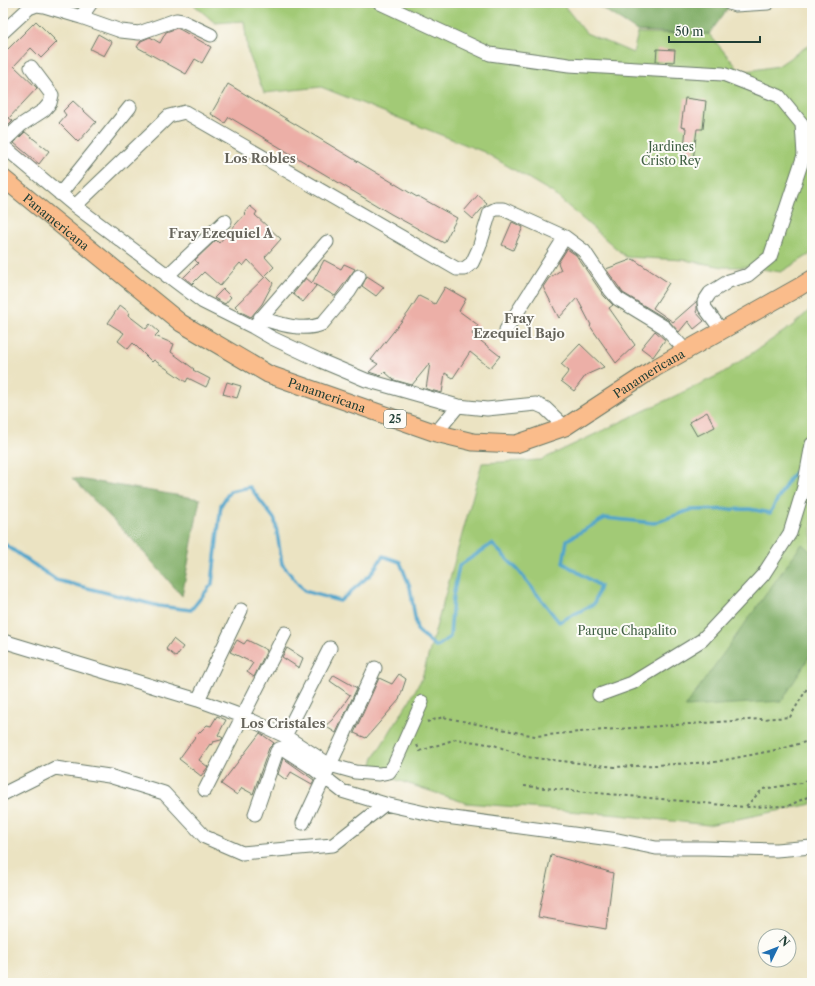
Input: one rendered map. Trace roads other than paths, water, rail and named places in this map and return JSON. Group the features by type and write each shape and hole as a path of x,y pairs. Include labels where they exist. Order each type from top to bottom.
{"main road":[{"name":"Panamericana","path":"3,178 181,324 268,374 436,433 473,442 516,444 565,427 655,368 722,332 812,279"}],"street":[{"path":"81,17 91,3"},
{"path":"380,3 490,54 569,65 723,74 779,96 802,124 804,155 770,257 748,275 729,281 710,293 704,302 705,308 722,332"},
{"path":"729,3 735,6 768,3"},
{"path":"3,32 29,8 44,6 121,31 139,33 176,20 182,21 211,35"},
{"path":"3,142 21,125 44,110 50,103 52,95 31,67"},
{"path":"60,194 130,107"},
{"path":"75,206 169,116 185,112 456,269 464,269 472,263 479,248 490,212 496,209 503,209 565,237 584,251 618,299 664,327 686,351"},
{"path":"3,146 75,206 203,302 257,322 304,328 322,324 349,292 359,276"},
{"path":"168,276 225,221"},
{"path":"506,330 565,237"},
{"path":"257,322 327,242"},
{"path":"257,322 272,338 366,380 458,406 487,408 536,404 545,408 565,427"},
{"path":"436,433 458,406"},
{"path":"599,695 632,683 702,640 763,575 790,533 804,487 812,444"},
{"path":"198,700 241,610"},
{"path":"206,790 285,633"},
{"path":"3,641 198,700 242,716 285,736 330,765 355,772 379,774 389,772 394,765 422,702"},
{"path":"285,736 330,648"},
{"path":"303,823 375,668"},
{"path":"254,814 279,749 282,748 310,766 342,791 385,804 439,816 618,840 656,848 776,850 812,847"},
{"path":"3,794 55,768 109,776 164,793 205,837 242,853 333,845 385,804"}],"waterway":[{"path":"3,543 56,580 159,606 191,610 212,584 221,505 230,491 250,487 275,520 282,564 304,591 340,601 371,574 383,556 400,562 410,587 417,630 436,647 450,637 453,597 459,566 492,544 518,570 559,622 594,604 600,586 563,563 567,540 605,518 654,523 690,510 750,509 770,513 789,479 802,465"}],"district":[{"name":"Los Robles","path":"260,158"},
{"name":"Fray Ezequiel A","path":"221,233"},
{"name":"Fray Ezequiel Bajo","path":"519,326"},
{"name":"Los Cristales","path":"283,723"}],"park label":[{"name":"Jardines Cristo Rey","path":"671,153"},
{"name":"Parque Chapalito","path":"627,630"}]}
